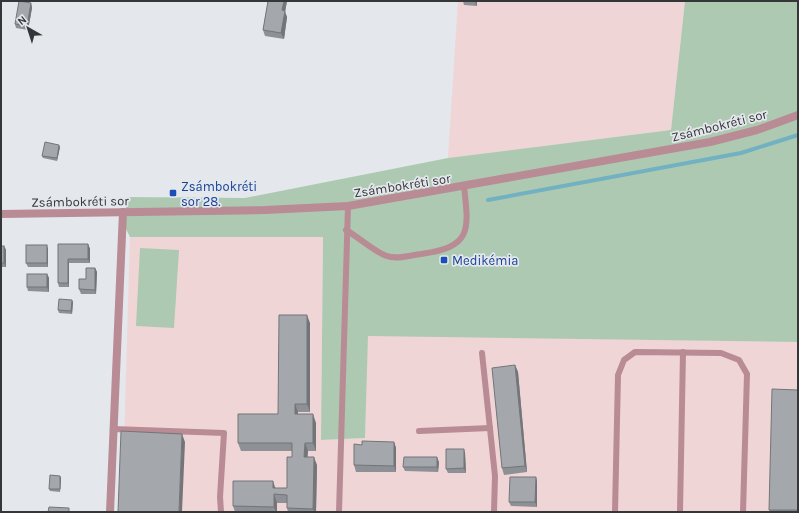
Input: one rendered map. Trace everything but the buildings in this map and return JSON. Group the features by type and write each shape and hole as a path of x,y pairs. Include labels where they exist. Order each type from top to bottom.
{"street":[{"name":"Zsámbokréti sor","path":"1,214 295,209 348,206 710,142 757,130 798,115"},
{"path":"110,512 123,212"}],"lane":[{"path":"346,230 388,256 438,252 448,249 463,237 466,229 464,186"},
{"path":"339,512 346,230 348,206"},
{"path":"615,512 618,375 624,360 636,352 721,353 739,360 746,374 743,512"},
{"path":"680,512 683,352"},
{"path":"482,353 495,476 494,512"},
{"path":"419,431 490,428"},
{"path":"113,429 224,433 220,497 221,512"}],"shaded area":[{"path":"458,1 685,1 671,130 448,158"},
{"path":"130,237 323,237 321,440 365,438 367,335 798,342 798,512 122,512"}],"green space":[{"path":"685,1 798,1 798,342 368,336 365,438 321,440 323,237 130,237 126,229 126,197 245,198 448,158 671,130"},
{"path":"140,248 179,250 174,328 136,326"}],"waterway":[{"path":"488,200 741,153 798,135"}],"place":[{"name":"Zsámbokréti sor 28.","path":"173,193"},
{"name":"Medikémia","path":"444,260"}]}
